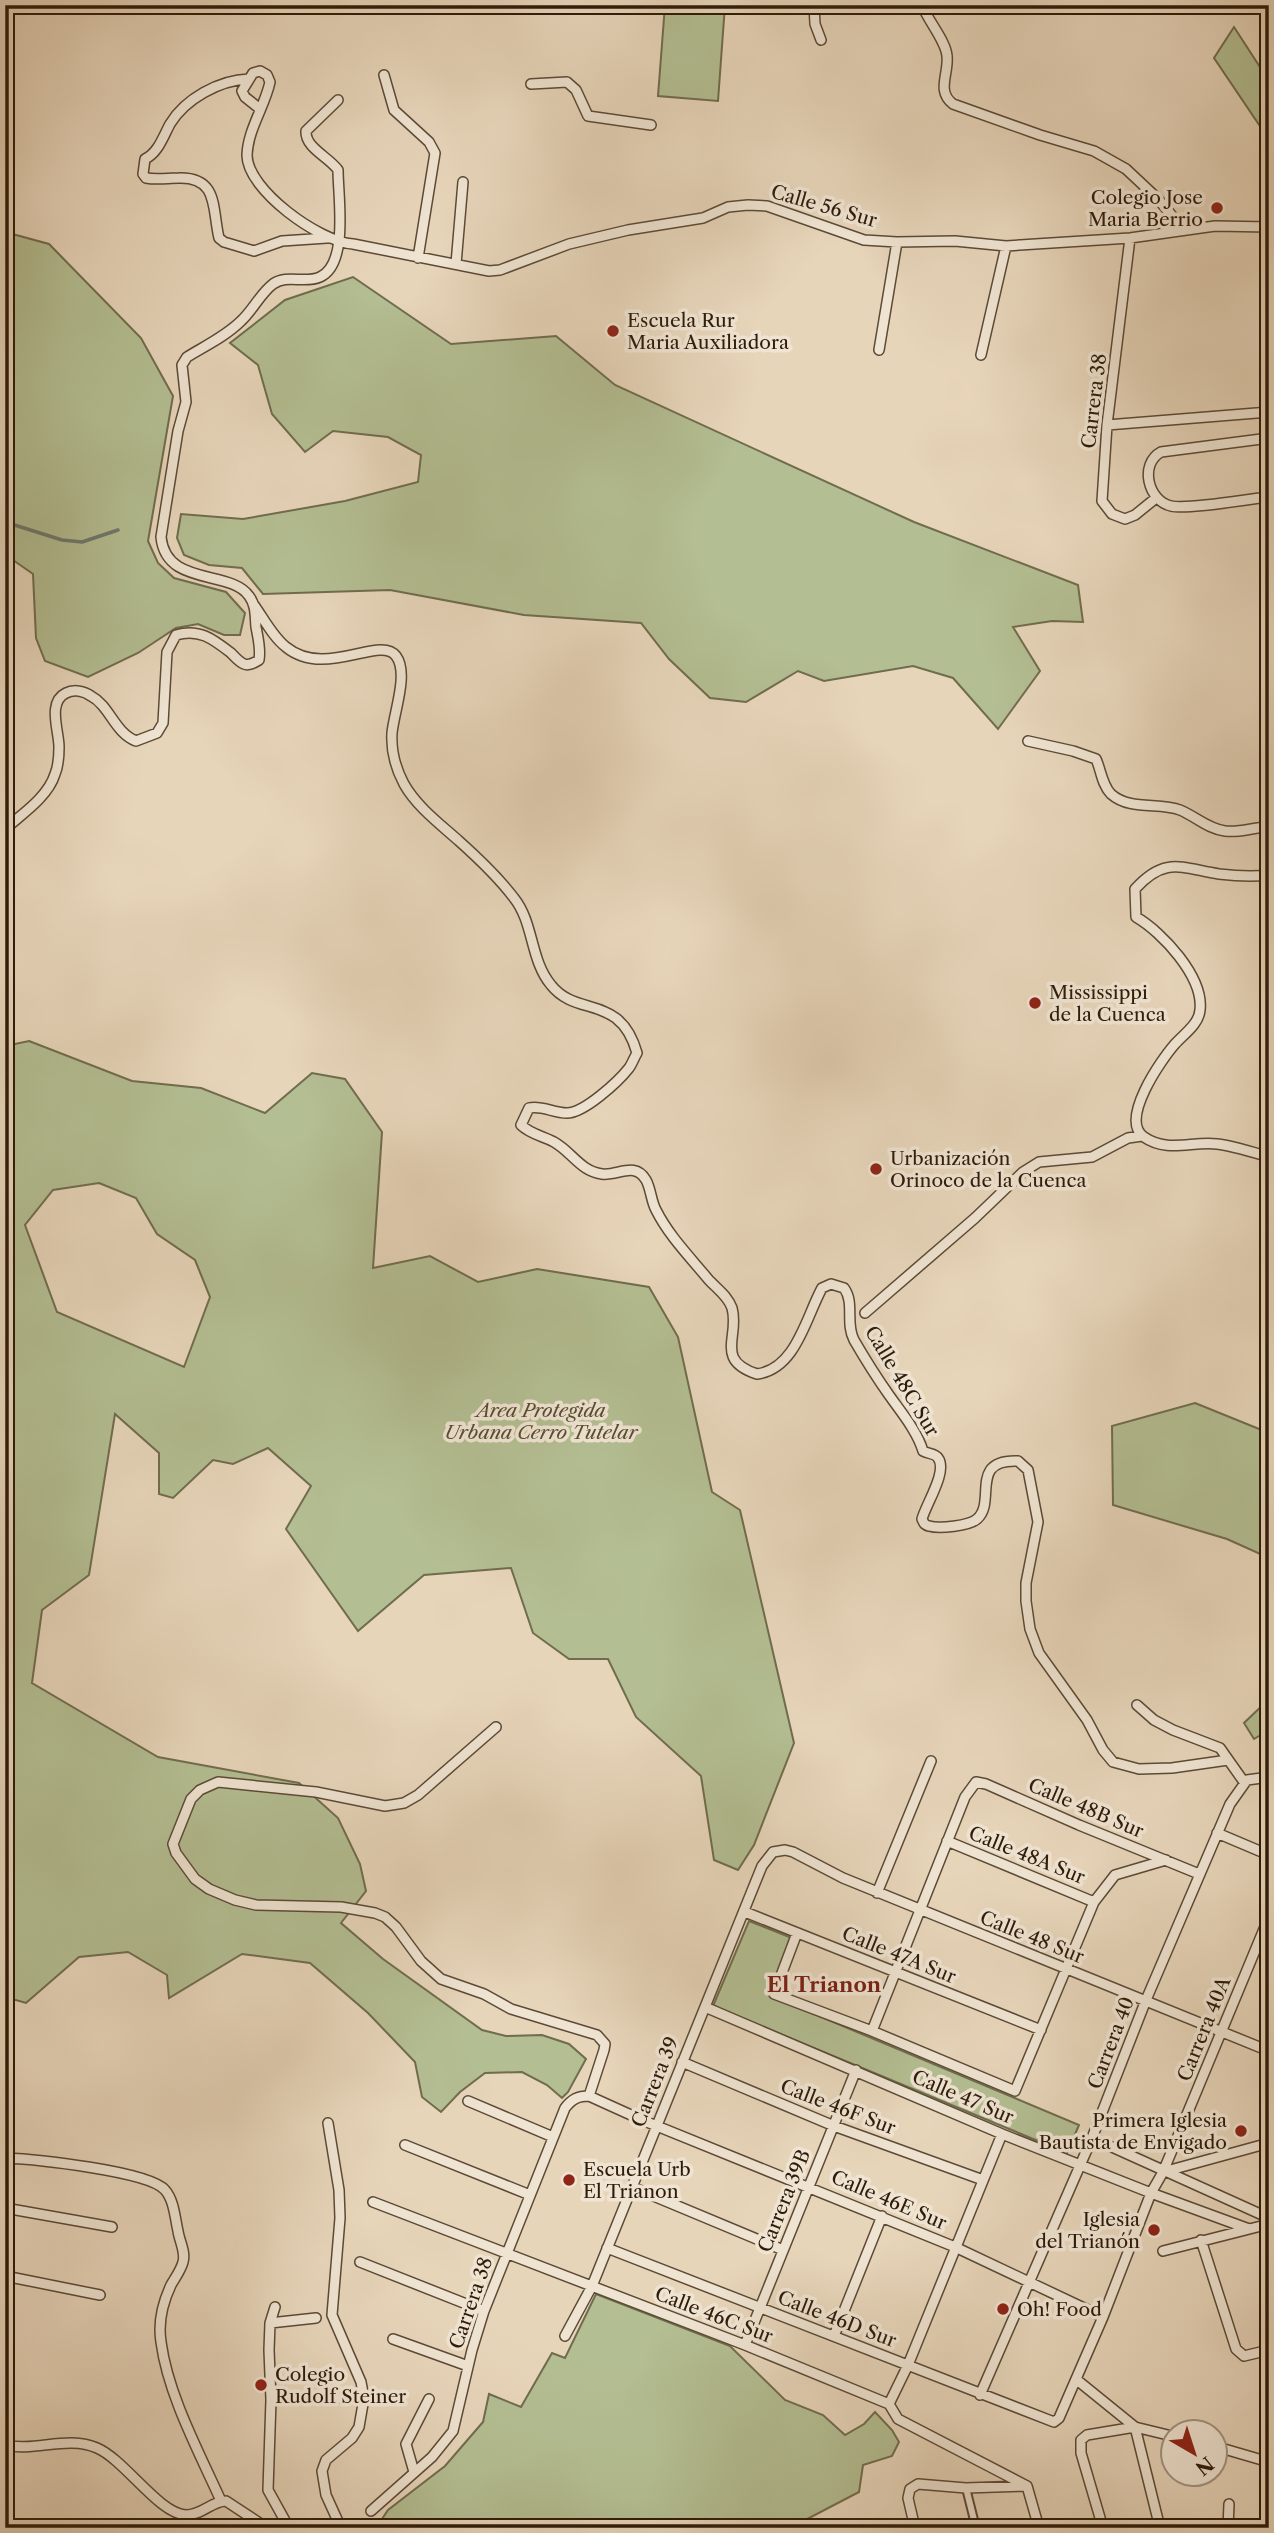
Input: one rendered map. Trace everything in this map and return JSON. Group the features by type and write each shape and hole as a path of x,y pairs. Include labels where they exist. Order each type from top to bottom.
{"street":[{"path":"814,5 814,24 821,40"},
{"path":"922,5 946,48 948,59 943,91 946,98 953,104 1028,131 1094,151 1126,169 1158,199 1184,230"},
{"path":"260,71 267,75 270,82 260,109 245,97 242,91 248,79 260,71"},
{"path":"384,75 394,110 429,142 435,153 418,258"},
{"path":"248,79 239,79 194,97 178,112 156,150 145,159 143,174 152,180 181,178 201,182 210,191 219,238 224,242 254,251 282,241 327,238"},
{"path":"530,84 567,82 576,90 587,116 651,125"},
{"path":"5,830 46,792 55,774 59,749 55,709 59,698 69,691 82,691 94,697 124,736 136,740 157,733 163,723 167,652 176,635 199,633 214,640 244,664 259,660 254,605 242,589 184,570 172,562 162,550 161,537 178,431 186,402 182,365 187,357 242,320 275,282 320,277 330,270 337,257 339,243 338,170 306,137 306,131 338,100"},
{"name":"Calle 56 Sur","path":"260,109 248,146 249,170 258,184 291,214 339,243 489,271 500,270 569,244 628,230 703,218 728,207 748,205 767,206 864,240 897,242 955,241 1006,246 1130,238 1215,226 1269,227"},
{"path":"456,264 463,182"},
{"name":"Carrera 38","path":"1130,238 1107,425 1102,501 1108,511 1120,518 1130,518 1156,498"},
{"path":"879,349 897,242"},
{"path":"981,355 1006,246"},
{"path":"1107,425 1269,412"},
{"path":"1269,438 1161,452 1151,461 1148,472 1156,498 1177,507 1269,497"},
{"name":"Calle 48C Sur","path":"254,605 285,647 310,660 328,660 380,648 389,650 397,657 401,667 400,691 392,733 393,756 404,784 426,811 467,848 514,897 522,909 540,968 559,993 600,1008 617,1018 632,1036 637,1053 629,1068 577,1111 560,1112 535,1106 525,1112 521,1125 556,1143 584,1168 602,1174 628,1169 642,1174 647,1181 655,1209 674,1238 729,1302 733,1321 730,1348 739,1366 757,1374 779,1366 789,1355 822,1288 831,1284 844,1288 849,1300 848,1316 854,1339 923,1451 936,1456 940,1461 940,1477 922,1518 928,1527 952,1527 979,1518 983,1511 986,1480 994,1467 1004,1460 1018,1461 1028,1470 1038,1522 1026,1583 1030,1629 1039,1653 1087,1720 1107,1756 1120,1765 1139,1769 1172,1768 1228,1760"},
{"path":"1028,741 1096,759 1102,781 1111,794 1123,801 1149,807 1178,809 1211,827 1225,831 1269,827"},
{"path":"1142,1136 1136,1127 1135,1110 1173,1046 1197,1020 1200,1010 1198,988 1177,954 1149,925 1136,917 1135,889 1148,875 1164,867 1184,865 1220,874 1269,875"},
{"path":"865,1313 975,1218 1023,1172 1038,1162 1092,1157 1128,1138 1142,1136 1169,1147 1215,1144 1269,1157"},
{"path":"1138,1705 1154,1720 1173,1730 1220,1748 1244,1782 1269,1777"},
{"path":"496,1727 418,1795 404,1803 385,1806 316,1792 218,1782 200,1790 191,1799 173,1844 176,1853 195,1879 209,1889 235,1900 256,1905 341,1907 385,1917 396,1927 421,1961 440,1979 484,1994 512,2009 592,2032 603,2041 604,2050 589,2096 657,2124"},
{"path":"877,1893 931,1761"},
{"name":"Calle 48B Sur","path":"947,1841 965,1797 976,1782 981,1782 1199,1874"},
{"name":"Carrera 40","path":"980,2395 1092,2138 1199,1874 1230,1804 1244,1782"},
{"path":"1217,1833 1269,1856"},
{"path":"872,2031 947,1841"},
{"name":"Calle 48A Sur","path":"947,1841 1094,1902"},
{"name":"Calle 48 Sur","path":"785,1850 877,1893 1269,2051"},
{"name":"Carrera 39","path":"565,2336 592,2286 766,1859 773,1852 785,1850"},
{"path":"1041,2030 1094,1902 1115,1875 1166,1860"},
{"name":"Calle 47A Sur","path":"744,1912 1041,2030"},
{"name":"Carrera 40A","path":"1054,2422 1059,2418 1077,2380 1151,2193 1163,2172 1269,1917"},
{"name":"Calle 47 Sur","path":"797,1933 774,1994 872,2031 1015,2091 1041,2030"},
{"name":"Calle 47 Sur","path":"705,2007 1002,2134 1249,2230"},
{"name":"Calle 46F Sur","path":"682,2062 834,2126 983,2180"},
{"name":"Carrera 39B","path":"745,2345 856,2070"},
{"name":"Carrera 38","path":"371,2511 432,2458 453,2431 484,2311 553,2137 569,2103 574,2098 589,2096"},
{"path":"468,2101 553,2137"},
{"path":"328,2123 340,2218 332,2315 361,2382 364,2398 359,2427 352,2438 326,2460 322,2472 326,2495 341,2528"},
{"name":"Calle 46E Sur","path":"657,2124 955,2247 1103,2317"},
{"path":"889,2404 908,2365 1002,2134"},
{"path":"1092,2138 1269,2218"},
{"path":"1163,2172 1269,2143"},
{"path":"405,2145 530,2195"},
{"path":"5,2158 57,2163 126,2175 150,2181 166,2191 173,2207 184,2256 165,2300 161,2343 177,2399 222,2501"},
{"path":"632,2187 783,2250"},
{"name":"Calle 46C Sur","path":"373,2202 745,2345 889,2404 898,2419 1027,2486"},
{"path":"5,2208 112,2227"},
{"path":"834,2336 882,2216"},
{"path":"1163,2251 1269,2224"},
{"path":"1201,2240 1236,2349 1244,2356 1269,2350"},
{"name":"Calle 46D Sur","path":"607,2248 1054,2422"},
{"path":"360,2262 484,2311"},
{"path":"5,2276 100,2295"},
{"path":"275,2307 270,2323 268,2490 289,2528"},
{"path":"270,2323 316,2318"},
{"path":"393,2339 468,2366"},
{"path":"1077,2380 1135,2427 1160,2528"},
{"path":"271,2400 341,2398"},
{"path":"414,2472 406,2444 429,2399"},
{"path":"1103,2528 1081,2453 1081,2440 1087,2435 1135,2427 1158,2433"},
{"path":"5,2445 27,2447 81,2444 97,2448 128,2471 164,2505 180,2514 198,2513 222,2501 235,2504 267,2528"},
{"path":"1228,2450 1269,2462"},
{"path":"915,2528 908,2498 910,2489 918,2484 966,2488 1027,2486 1039,2528"},
{"path":"966,2488 976,2528"},
{"path":"1228,2528 1229,2504"}],"green space":[{"path":"665,5 725,5 718,101 658,96"},
{"path":"1234,27 1269,81 1268,138 1214,58"},
{"path":"5,232 49,244 141,338 173,396 148,541 158,563 174,578 226,592 245,613 240,635 224,635 198,624 176,628 138,653 88,677 45,661 36,638 33,574 13,560 5,562"},
{"path":"353,277 451,344 556,336 615,385 914,522 1078,585 1083,622 1052,621 1013,627 1040,671 998,729 953,678 913,666 824,681 798,671 746,702 710,698 669,659 641,623 524,615 390,590 263,594 242,568 209,565 184,555 177,538 181,514 243,519 345,501 418,482 421,455 388,437 333,431 305,452 272,414 258,365 230,343 285,300"},
{"name":"Area Protegida Urbana Cerro Tutelar","path":"29,1041 132,1081 201,1088 265,1113 312,1073 345,1079 382,1132 373,1268 430,1256 478,1282 537,1269 649,1287 678,1337 712,1492 740,1510 794,1743 754,1845 738,1870 714,1860 701,1776 636,1717 608,1659 569,1659 533,1633 511,1568 424,1575 358,1631 286,1529 311,1486 268,1448 233,1464 213,1460 173,1498 159,1494 159,1453 115,1414 89,1575 42,1610 32,1683 158,1757 299,1783 338,1818 360,1864 366,1891 341,1923 383,1959 482,2030 506,2036 542,2035 569,2044 586,2059 562,2098 547,2085 522,2072 485,2073 460,2092 441,2112 422,2097 415,2062 368,2013 310,1963 242,1954 169,1998 167,1975 128,1952 79,1957 26,2003 5,1997 5,1046","holes":["99,1183 136,1198 157,1234 195,1260 210,1297 184,1367 57,1312 25,1225 53,1190"]},
{"path":"1195,1403 1269,1433 1269,1558 1227,1539 1113,1505 1112,1426"},
{"path":"1269,1699 1269,1730 1254,1739 1244,1723"},
{"path":"749,1921 792,1938 771,1996 1079,2125 1067,2153 713,2006"},
{"path":"596,2294 730,2346 785,2400 823,2415 845,2435 864,2424 875,2412 899,2442 892,2456 863,2465 859,2492 790,2528 745,2522 710,2528 376,2528 388,2510 445,2466 483,2422 489,2394 521,2407 552,2353 565,2358"}],"waterway":[{"path":"5,522 62,540 82,542 118,530"}],"place":[{"name":"Colegio Jose Maria Berrio","path":"1217,208"},
{"name":"Escuela Rur Maria Auxiliadora","path":"613,331"},
{"name":"Mississippi de la Cuenca","path":"1035,1003"},
{"name":"Urbanización Orinoco de la Cuenca","path":"876,1169"},
{"name":"Primera Iglesia Bautista de Envigado","path":"1241,2131"},
{"name":"Escuela Urb El Trianon","path":"569,2180"},
{"name":"Iglesia del Trianón","path":"1154,2230"},
{"name":"Oh! Food","path":"1003,2309"},
{"name":"Colegio Rudolf Steiner","path":"261,2385"}],"district":[{"name":"El Trianon","path":"824,1984"}]}
